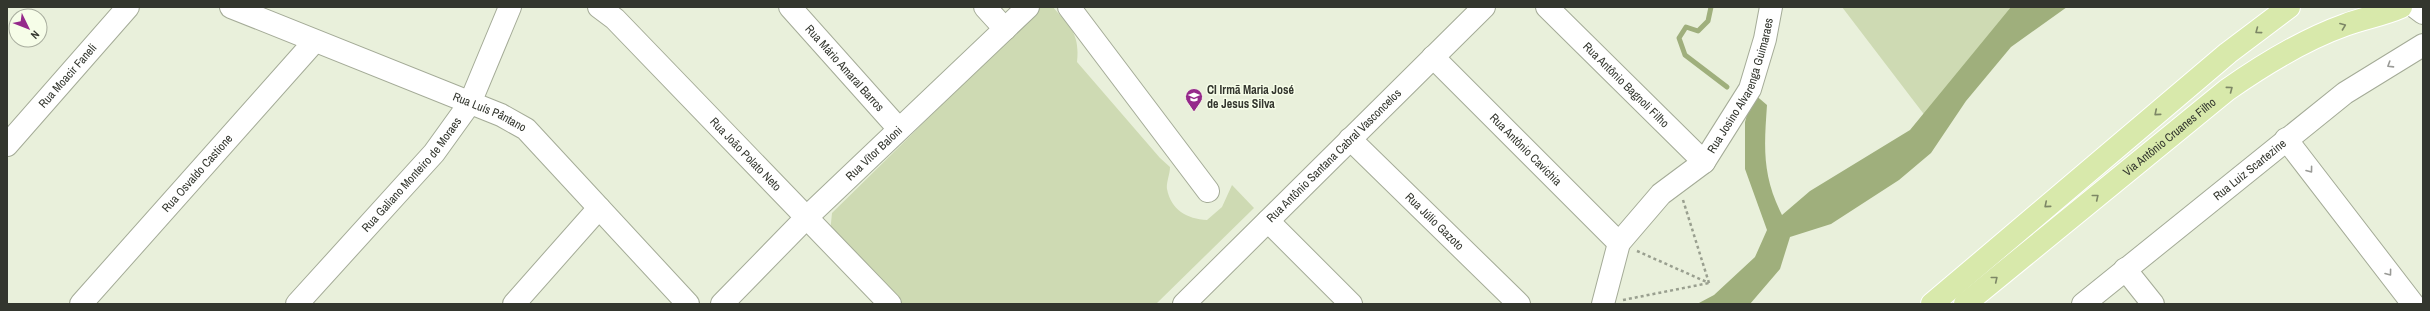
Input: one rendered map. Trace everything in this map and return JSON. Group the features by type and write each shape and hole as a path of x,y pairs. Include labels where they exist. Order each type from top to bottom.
{"main road":[{"path":"1932,304 2228,53 2289,7"},
{"name":"Via Antônio Cruanes Filho","path":"1965,304 2227,90 2260,67 2301,44 2344,25 2401,7"}],"street":[{"name":"Rua Moacir Faneli","path":"7,145 128,7"},
{"name":"Rua Luís Pântano","path":"231,7 314,42 500,114 526,129 688,304"},
{"name":"Rua Galiano Monteiro de Moraes","path":"297,304 434,153 470,103 510,7"},
{"name":"Rua João Polato Neto","path":"599,7 615,19 890,304"},
{"name":"Rua Mário Amaral Barros","path":"790,7 899,130"},
{"path":"985,7 1005,28"},
{"name":"Rua Vítor Baloni","path":"722,304 806,218 1028,7"},
{"path":"1069,7 1208,191"},
{"name":"Rua Antônio Santana Cabral Vasconcelos","path":"1185,304 1484,7"},
{"name":"Rua Antônio Bagnoli Filho","path":"1547,7 1704,162"},
{"name":"Rua Josino Alvarenga Guimaraes","path":"1704,162 1750,89 1765,39 1771,7"},
{"path":"2401,7 2423,13"},
{"name":"Rua Osvaldo Castione","path":"81,304 314,42"},
{"name":"Rua Luiz Scartezine","path":"2083,304 2345,93 2423,45"},
{"name":"Rua Antônio Cavichia","path":"1433,57 1619,243"},
{"path":"2286,139 2413,304"},
{"name":"Rua Júlio Gazoto","path":"1350,140 1519,304"},
{"path":"1603,304 1619,243 1661,194 1704,162"},
{"path":"514,304 599,208"},
{"path":"1268,221 1351,304"},
{"path":"2126,269 2153,304"}],"path":[{"path":"1678,182 1709,283"},
{"path":"1619,243 1709,283"},
{"path":"1603,304 1709,283"}],"shaded area":[{"path":"1041,7 1053,7 1069,26 1077,44 1077,62 1160,158 1170,167 1167,189 1172,203 1176,208 1193,218 1207,220 1222,207 1232,185 1254,208 1156,304 895,304 830,233 832,213"},
{"path":"1842,7 2014,7 1926,117"},
{"path":"2011,7 2067,7 2011,47 1966,101 1931,153 1899,180 1831,224 1790,237 1780,269 1750,304 1697,304 1714,295 1755,257 1767,230 1745,169 1745,122 1753,93 1767,105 1765,135 1766,161 1775,201 1782,215 1810,191 1910,130"}],"waterway":[{"path":"1711,7 1708,21 1698,31 1686,27 1679,38 1685,55 1727,87"}],"place":[{"name":"CI Irmã Maria José de Jesus Silva","path":"1194,112"}]}
